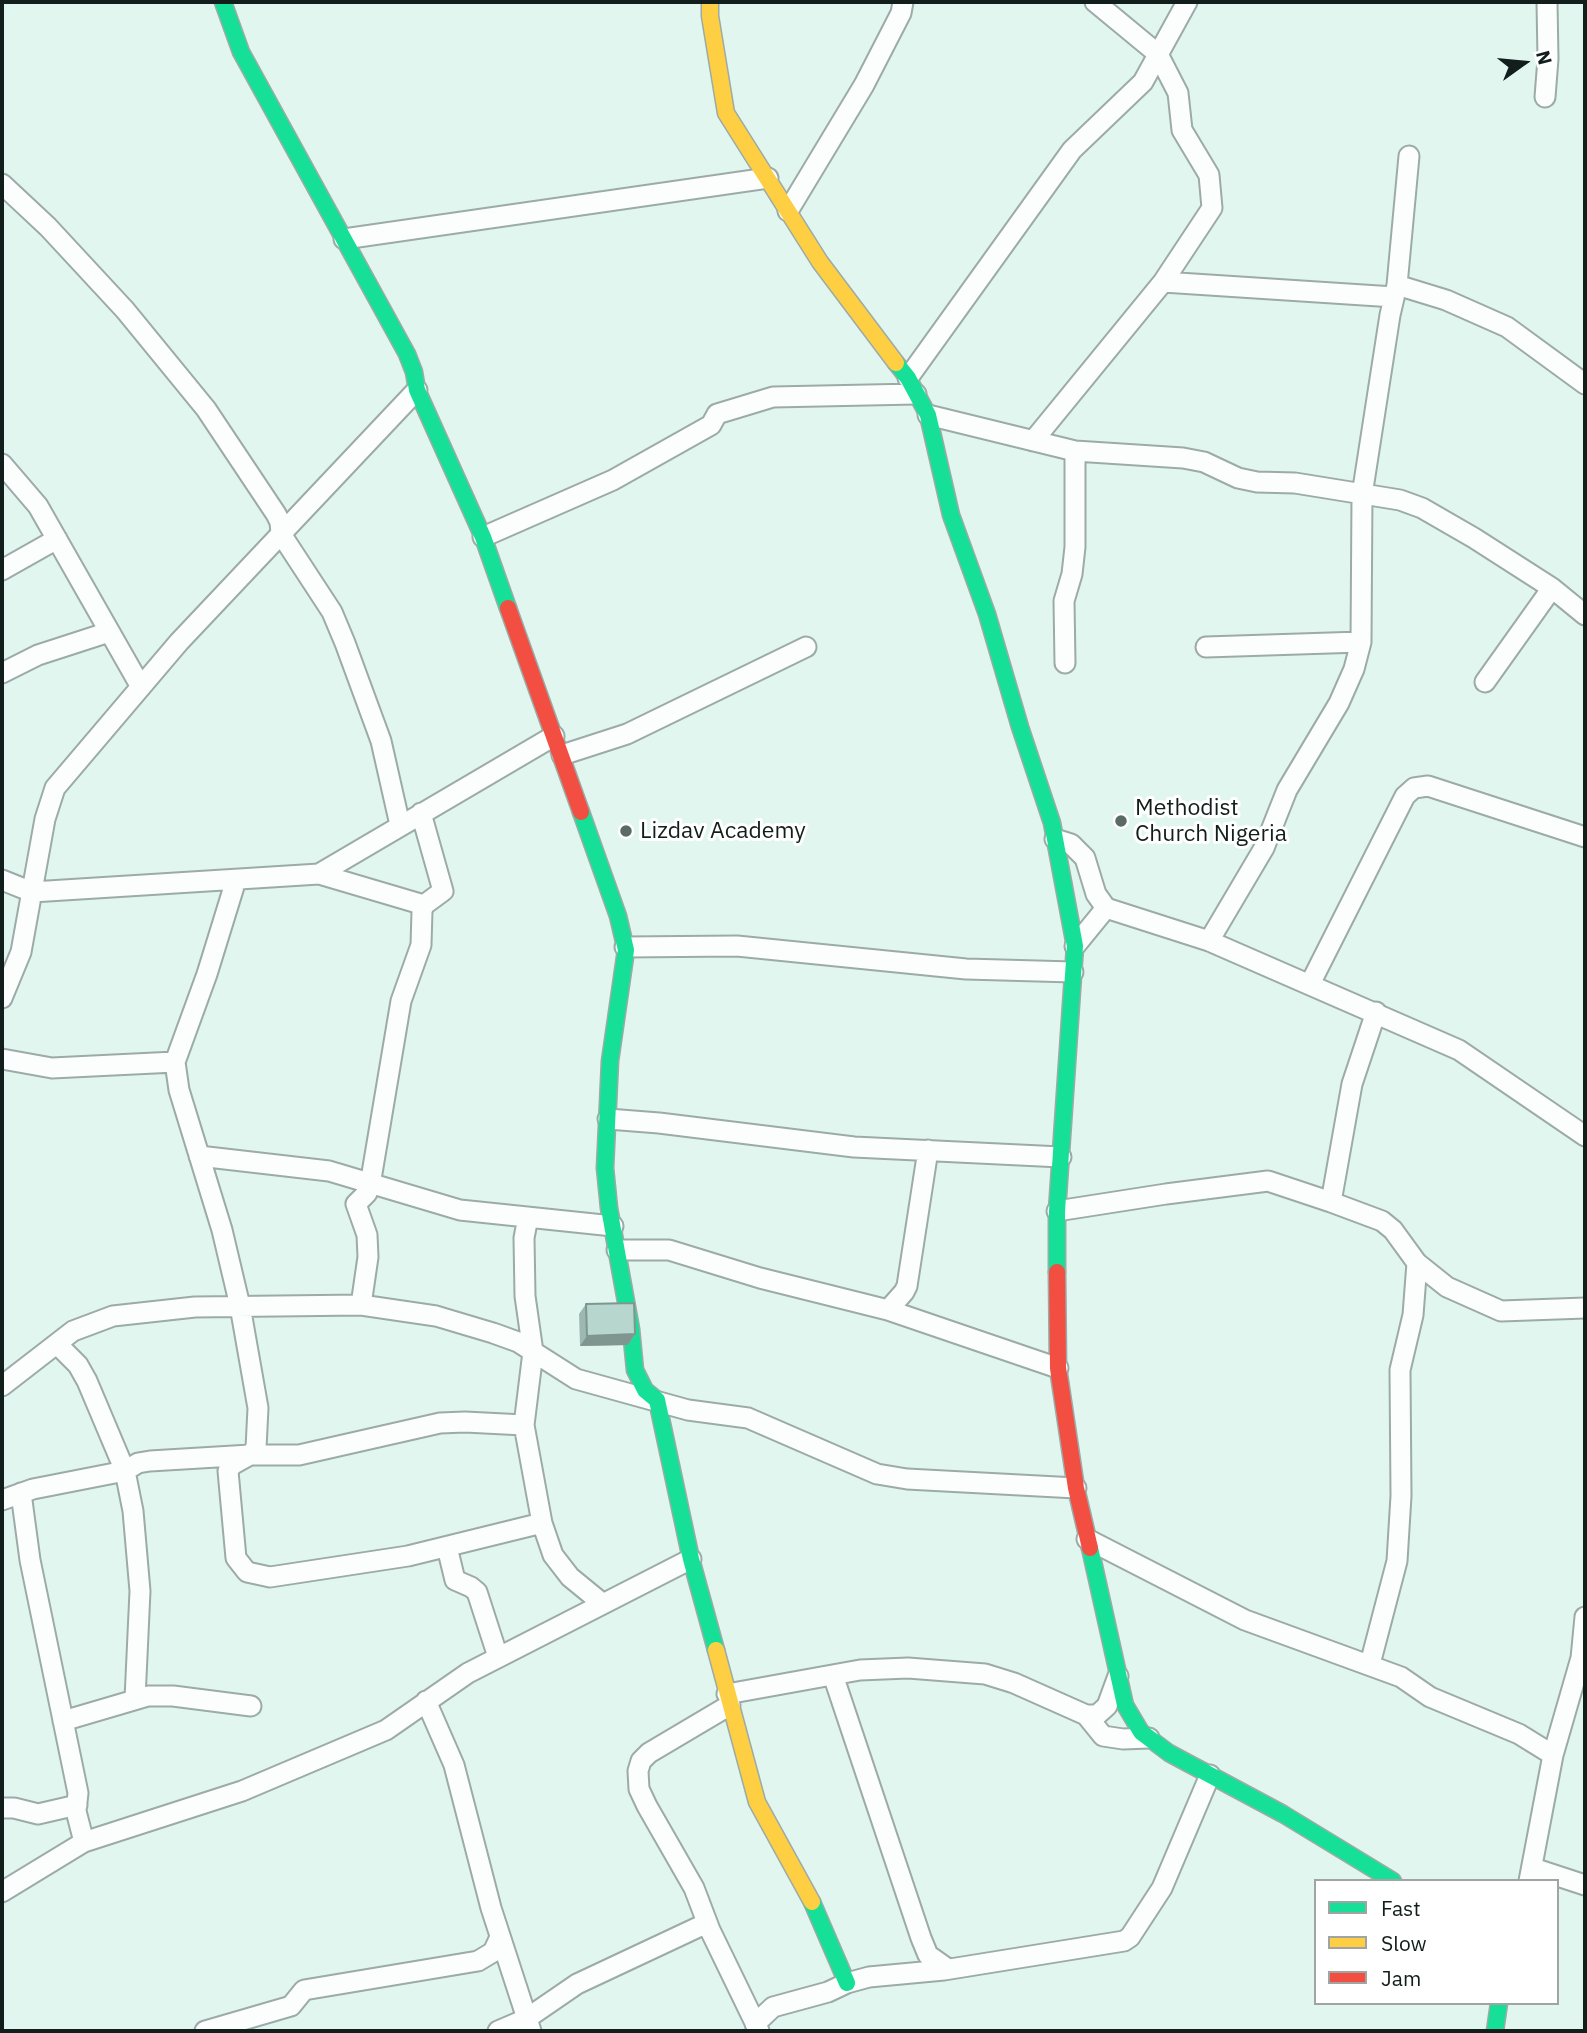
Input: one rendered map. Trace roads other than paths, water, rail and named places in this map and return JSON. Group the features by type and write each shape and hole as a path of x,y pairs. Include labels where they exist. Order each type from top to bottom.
{"street":[{"path":"223,2 241,52 407,354 417,390 483,537 618,916 625,947 610,1061 605,1168 635,1370 645,1390 657,1400 691,1559 757,1802 809,1894 847,1983"},
{"path":"710,2 726,113 820,262 912,386 928,415 951,514 987,614 1052,823 1074,946 1057,1211 1058,1368 1076,1488 1125,1704 1141,1732 1169,1753 1283,1814 1390,1879"},
{"path":"788,211 864,85 901,13 902,2"},
{"path":"1033,441 1163,282 1212,208 1209,175 1182,130 1178,93 1158,54 1095,2"},
{"path":"912,386 1072,150 1143,82 1187,2"},
{"path":"1545,97 1548,59 1547,2"},
{"path":"1209,941 1264,848 1287,790 1339,703 1354,670 1361,642 1362,495 1395,291 1409,156"},
{"path":"344,239 768,178"},
{"path":"2,184 48,227 125,310 206,409 276,514 281,534 331,612 345,643 382,741 400,825"},
{"path":"1163,282 1395,291 1455,304 1507,327 1585,384"},
{"path":"483,537 613,480 712,425 717,414 773,397 912,386"},
{"path":"2,998 21,952 45,819 55,788 179,642 417,390"},
{"path":"928,415 1075,451 1183,458 1205,462 1238,478 1257,482 1295,483 1400,500 1422,508 1552,588 1585,615"},
{"path":"1065,663 1064,601 1072,574 1075,547 1075,451"},
{"path":"2,464 38,506 141,687"},
{"path":"2,570 57,539"},
{"path":"1485,682 1552,588"},
{"path":"2,673 38,654 109,632"},
{"path":"1206,647 1361,642"},
{"path":"562,755 627,734 806,647"},
{"path":"319,874 554,736"},
{"path":"1310,984 1405,796 1415,788 1428,786 1585,837"},
{"path":"361,1305 368,1257 367,1235 356,1204 367,1193 370,1185 401,1001 421,945 422,911 424,905 443,891 421,813"},
{"path":"1055,839 1071,844 1085,858 1096,894 1106,908 1209,941 1459,1050 1585,1136"},
{"path":"2,880 32,892 319,874 424,905"},
{"path":"236,880 207,974 175,1062 177,1083 222,1230 240,1306 258,1408 256,1448 228,1471 236,1558 247,1572 270,1577 408,1556 542,1523"},
{"path":"1074,946 1106,908"},
{"path":"625,947 737,946 967,969 1073,972"},
{"path":"1331,1202 1352,1084 1376,1012"},
{"path":"2,1059 52,1068 175,1062"},
{"path":"608,1119 854,1147 1061,1157"},
{"path":"888,1310 907,1286 929,1150"},
{"path":"199,1156 329,1171 460,1210 613,1226"},
{"path":"1057,1211 1268,1181 1382,1222 1393,1230 1417,1263 1447,1287 1502,1311 1585,1308"},
{"path":"528,1217 524,1238 525,1296 533,1352 524,1425 542,1523 553,1555 570,1577 603,1604"},
{"path":"617,1250 669,1250 760,1278 888,1310 1058,1368"},
{"path":"1370,1664 1398,1561 1401,1496 1400,1370 1413,1315 1417,1263"},
{"path":"2,1386 74,1331 113,1316 195,1307 361,1305 436,1316 493,1333 517,1342 576,1379 688,1410 748,1418 877,1474 906,1479 1076,1488"},
{"path":"57,1344 78,1365 87,1381 125,1471 133,1511 140,1591 135,1699"},
{"path":"2,1500 21,1493 125,1471 138,1463 150,1461 299,1455 440,1423 524,1425"},
{"path":"21,1493 30,1560 78,1793 76,1805 84,1842"},
{"path":"1087,1539 1245,1620 1401,1677 1430,1697 1519,1734 1553,1755"},
{"path":"447,1547 456,1580 477,1592 498,1657"},
{"path":"2,1892 84,1842 242,1791 386,1730 468,1673 691,1559"},
{"path":"1555,1879 1530,1874 1553,1755 1581,1658 1585,1617"},
{"path":"773,2007 757,2028 707,1923 694,1888 639,1789 638,1771 641,1760 728,1699 860,1670 908,1668 985,1674 1014,1683 1086,1715 1097,1715 1107,1706 1118,1676"},
{"path":"833,1675 921,1938 928,1955 948,1969"},
{"path":"63,1721 148,1696 173,1696 251,1706"},
{"path":"426,1701 454,1765 500,1937 528,2025"},
{"path":"1086,1715 1103,1736 1123,1739 1149,1738"},
{"path":"743,2000 773,2007 869,1977 948,1969 1117,1943 1130,1937 1162,1888 1210,1775"},
{"path":"2,1808 38,1814 76,1805"},
{"path":"1559,1880 1585,1885"},
{"path":"498,2031 528,2025 577,1984 707,1923"},
{"path":"205,2031 291,2006 304,1990 478,1961 493,1952 500,1937"},
{"path":"478,1961 514,1982"},
{"path":"1495,2031 1499,2005"}],"place":[{"name":"Methodist Church Nigeria","path":"1121,821"},
{"name":"Lizdav Academy","path":"626,831"}]}
